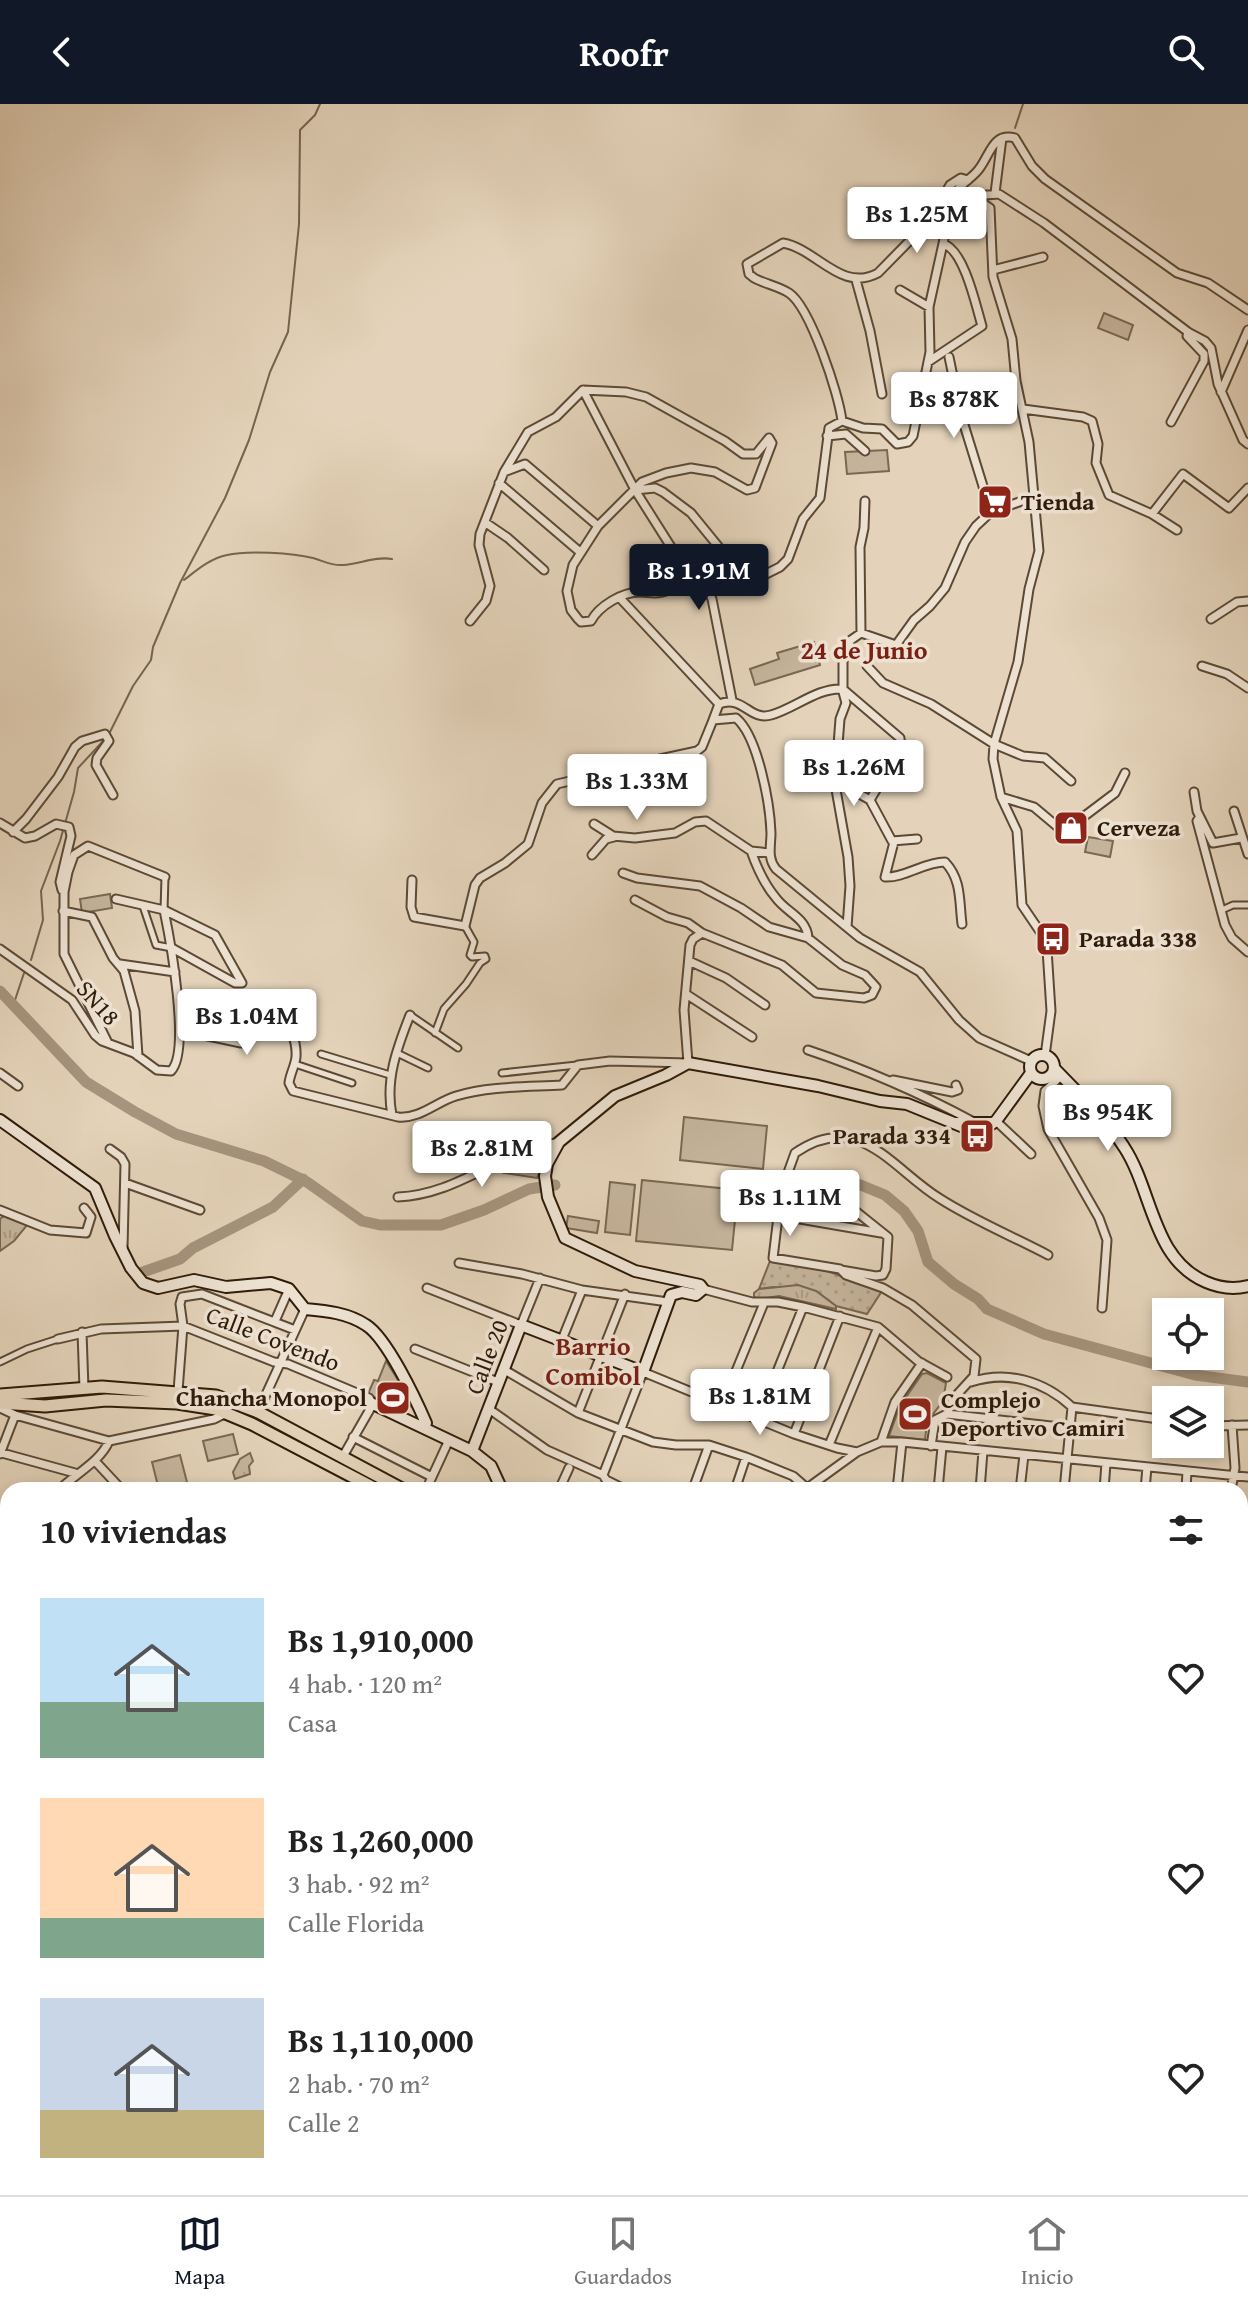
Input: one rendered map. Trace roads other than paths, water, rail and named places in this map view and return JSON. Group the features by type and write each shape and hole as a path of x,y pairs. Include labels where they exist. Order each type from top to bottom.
{"main road":[{"path":"521,1325 643,1372 673,1293 696,1295 703,1289 700,1285 635,1271 571,1242 561,1230 547,1193 545,1176 547,1164 559,1142 615,1096 688,1063 907,1104 953,1123 974,1126 995,1122 1031,1073 1031,1061 1045,1056 1052,1060 1058,1072 1123,1145 1165,1245 1175,1261 1184,1270 1210,1284 1237,1289 1248,1286"},
{"path":"1031,1073 1044,1079 1058,1072"},
{"path":"0,1120 95,1188 136,1277 150,1287 194,1280 226,1287 271,1283 289,1289 305,1309 343,1314 374,1331 419,1406 426,1423 424,1428"},
{"name":"Calle 20","path":"472,1451 521,1325"},
{"path":"0,1395 102,1387 177,1397 255,1418"},
{"path":"84,1389 85,1402"},
{"path":"0,1405 45,1406 106,1400 216,1396 380,1482"},
{"name":"Calle Covendo","path":"373,1404 472,1451 491,1466 498,1482"},
{"path":"340,1463 367,1482"}],"street":[{"path":"995,193 1002,138"},
{"path":"635,490 655,488 663,492 691,513 731,562 742,569 766,574 780,567 788,559 803,519 820,498 829,428 842,421 863,428 882,429 897,444 908,442 913,436 928,362 931,335 929,307 956,190 981,167 992,145 1002,138 1015,138 1032,166 1045,179 1153,257 1177,273 1208,283 1248,310"},
{"path":"842,421 840,403 828,366 793,297 754,278 749,274 747,264 783,243 797,248 824,266 856,280 865,280 878,273 929,221 950,185 961,178 968,180"},
{"path":"951,210 995,193"},
{"path":"995,193 1044,223 1188,332 1205,341 1211,348 1221,392 1243,440 1248,444"},
{"path":"965,204 984,204 990,208 995,286 1012,339 1016,381 1029,442 1039,558 1029,589 1018,662 994,744 994,770 1001,797 1019,838 1023,910 1041,932 1047,949 1051,1011 1045,1056"},
{"path":"928,362 982,326 962,262 951,246 943,244"},
{"path":"993,270 1043,257"},
{"path":"856,280 882,394"},
{"path":"900,290 929,307"},
{"path":"1221,392 1248,330"},
{"path":"1171,422 1204,361 1204,354 1187,336 1188,332"},
{"path":"949,357 961,415 991,512"},
{"path":"583,390 635,490 678,558"},
{"path":"470,621 486,601 490,586 479,545 499,483 528,432 556,417 583,390 626,392 646,397 748,456 756,454 765,441 771,440 760,479 753,490 743,489 715,472 691,468 642,482 598,526 573,565 567,591 574,616 581,622 591,621 596,612 619,597 632,593 654,594 695,576 701,577 712,599 732,700"},
{"path":"1023,409 1045,410 1092,421 1098,444 1096,463 1109,495 1152,514 1177,530"},
{"path":"827,436 846,434 865,451"},
{"path":"504,472 525,464 598,526"},
{"path":"1152,514 1183,474 1229,508 1248,488"},
{"path":"499,483 580,552"},
{"path":"847,927 850,886 848,857 835,784 840,719 846,703 843,689 845,650 851,640 861,633 872,634 893,646 900,642 914,620 945,588 968,535 991,512 1033,497"},
{"path":"861,633 860,547 865,501"},
{"path":"486,523 544,570"},
{"path":"619,597 719,704"},
{"path":"1211,619 1237,602 1248,601"},
{"path":"867,666 883,683 931,704 994,744 1023,756 1045,758 1071,781"},
{"path":"1202,666 1227,674 1248,688"},
{"path":"719,704 732,700 758,715 770,715 824,693 843,689"},
{"path":"843,689 902,741 901,749 870,800"},
{"path":"435,1033 444,1009 486,959 485,956 475,958 470,955 474,942 465,926 475,885 480,878 528,844 542,803 557,784 570,781 579,785 621,779 660,759 697,751 702,747 719,704"},
{"path":"713,720 736,718 752,743 767,804 770,853 776,869 869,944 920,972 959,1020 979,1038 1031,1061"},
{"path":"13,832 58,777 75,747 82,741 105,734 108,737 107,745 96,762 113,795"},
{"path":"1001,797 1034,807 1059,828 1069,828 1115,793 1125,773"},
{"path":"835,784 870,800 882,826 894,842"},
{"path":"1194,792 1197,821 1222,910 1232,938 1248,952"},
{"path":"1234,811 1248,854"},
{"path":"1199,818 1202,818 1213,843 1241,838"},
{"path":"592,855 606,839 668,834 695,822 706,821 718,826 751,851 766,885 783,907 806,926 808,938"},
{"path":"0,823 20,837 29,838 59,824 69,827 71,836 60,882 64,892"},
{"path":"594,824 616,837"},
{"path":"894,842 917,839"},
{"path":"894,842 885,877 945,862 954,871 958,882 962,924"},
{"path":"109,1045 66,963 64,892 71,862 79,851 88,846 165,877 164,910 172,948 180,1030 241,1043 264,1015 277,1015 287,1022 296,1048 289,1083 293,1091 411,1117 452,1097 469,1093 562,1085 578,1065"},
{"path":"751,851 770,853"},
{"path":"623,873 637,878 700,886 769,927 808,938 842,965 871,980 876,987 872,995 864,998 816,993 782,965 702,933 688,923 667,917 635,900"},
{"path":"412,880 411,907 414,917 465,926"},
{"path":"116,899 164,910 219,938 242,983 235,983 172,948 156,945 143,906"},
{"path":"1222,910 1233,905 1248,905"},
{"path":"63,911 92,917 113,958 124,971 135,1011 138,1056"},
{"path":"502,1073 610,1061 688,1063 684,1024 689,961 693,939 702,933"},
{"name":"SN18","path":"0,949 72,1000 95,1035 109,1045 138,1056 149,1066 171,1071 176,1065 180,1030"},
{"path":"689,961 726,978 765,1005"},
{"path":"120,964 175,972"},
{"path":"686,994 752,1037"},
{"path":"392,1115 390,1075 410,1015 458,1048"},
{"path":"808,1050 922,1094 974,1126"},
{"path":"397,1053 428,1068"},
{"path":"321,1054 390,1075"},
{"path":"295,1064 352,1083"},
{"path":"1058,1072 1045,1091 1044,1117 1099,1218 1107,1240 1102,1308"},
{"path":"0,1073 18,1086"},
{"path":"883,1078 952,1092 958,1090 956,1085"},
{"path":"995,1122 1031,1154"},
{"path":"781,1192 848,1205 884,1233 889,1240 883,1275 773,1258 781,1192 795,1153 824,1141 850,1139 876,1149 939,1199 1048,1255"},
{"path":"398,1197 435,1192 468,1180 514,1155 559,1142"},
{"path":"110,1149 123,1161 123,1250"},
{"path":"125,1183 200,1210"},
{"path":"0,1210 50,1230 86,1233 91,1217 84,1208"},
{"path":"777,1215 884,1233"},
{"path":"459,1263 540,1278 582,1290 668,1302"},
{"path":"840,1269 846,1275 896,1294 976,1359 977,1369 969,1383 953,1399 947,1414"},
{"name":"Calle 20","path":"521,1325 540,1278"},
{"path":"427,1288 521,1325"},
{"path":"275,1321 289,1289"},
{"path":"703,1289 764,1303 778,1302 803,1307 878,1327 922,1363 947,1377"},
{"path":"561,1342 582,1290"},
{"path":"177,1397 183,1326 182,1297 202,1294 295,1330"},
{"path":"578,1413 625,1294"},
{"path":"722,1405 764,1303"},
{"path":"758,1419 803,1307"},
{"path":"255,1418 305,1309"},
{"path":"794,1434 840,1316"},
{"name":"Calle Covendo","path":"0,1362 27,1349 82,1332 183,1326 369,1398 373,1404"},
{"path":"829,1445 878,1327"},
{"path":"82,1332 84,1389"},
{"path":"415,1349 498,1382"},
{"path":"881,1442 895,1402 922,1363"},
{"path":"503,1369 578,1413 664,1444 709,1445 793,1476 799,1482"},
{"path":"603,1475 643,1372 794,1434 857,1452"},
{"path":"969,1383 985,1378 1027,1380 1053,1391 1072,1407 1152,1418"},
{"path":"340,1463 373,1404"},
{"path":"0,1405 15,1415 109,1441 214,1419 228,1412"},
{"path":"1065,1482 1072,1407"},
{"path":"489,1409 547,1450 603,1475 610,1482"},
{"path":"931,1446 935,1420 947,1414 1069,1428"},
{"path":"15,1415 1,1454 75,1473"},
{"path":"1224,1425 1248,1425"},
{"path":"1232,1425 1233,1482"},
{"path":"353,1437 432,1477"},
{"path":"430,1482 449,1440"},
{"path":"67,1482 95,1461 105,1451 109,1441"},
{"path":"816,1482 857,1452 881,1442 1248,1477"},
{"path":"898,1482 902,1442"},
{"path":"696,1482 709,1445"},
{"path":"939,1482 942,1447"},
{"path":"981,1482 983,1451"},
{"path":"1021,1482 1024,1455"},
{"path":"738,1482 746,1457"},
{"path":"95,1461 115,1482"},
{"path":"1105,1482 1106,1463"},
{"path":"1146,1482 1147,1467"},
{"path":"563,1482 569,1468"},
{"path":"1186,1482 1187,1471"}],"waterway":[{"path":"109,734 133,686 151,660 153,647 180,583 225,498 249,440 270,372 288,332 299,224 300,130 315,115 320,104"},
{"path":"1015,128 1023,104"},
{"path":"184,580 210,562 236,553 294,555 339,565 392,559"},
{"path":"31,960 43,920 41,891 60,841 78,768 105,739"},
{"path":"13,1006 24,973"},
{"path":"0,991 86,1082 176,1134 264,1161 307,1182 362,1221 380,1225 441,1225 529,1189 555,1185"},
{"path":"841,1177 885,1195 904,1211 918,1231 928,1262 987,1309 1044,1334 1195,1375 1248,1382"},
{"path":"143,1272 180,1259 193,1248 273,1207 303,1179"}],"place":[{"name":"Tienda","path":"995,502"},
{"name":"Cerveza","path":"1071,828"},
{"name":"Parada 338","path":"1053,939"},
{"name":"Parada 334","path":"977,1136"},
{"name":"Chancha Monopol","path":"393,1398"},
{"name":"Complejo Deportivo Camiri","path":"915,1414"}],"district":[{"name":"24 de Junio","path":"864,650"},
{"name":"Barrio Comibol","path":"593,1361"}]}
